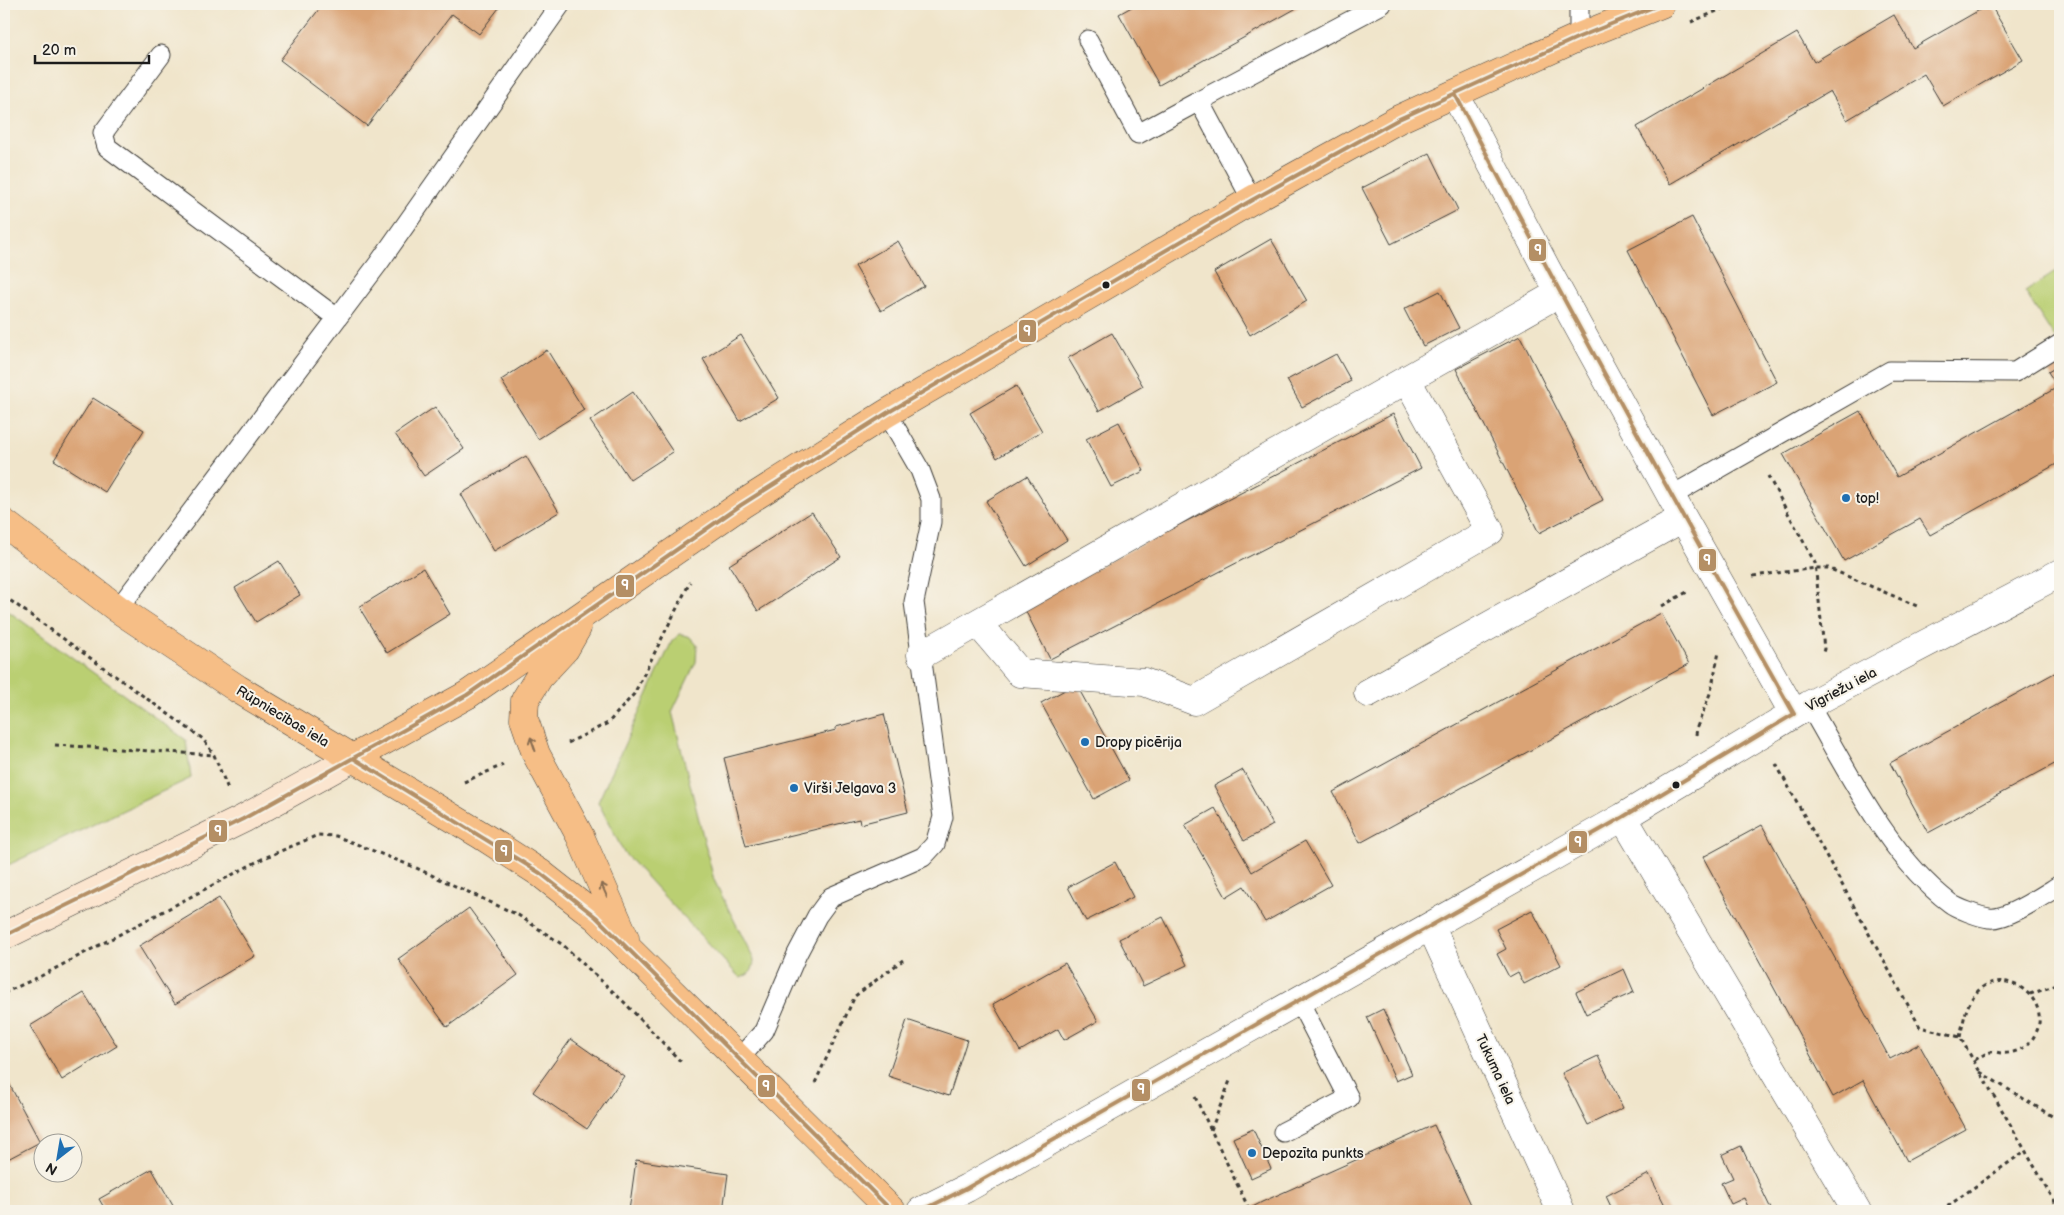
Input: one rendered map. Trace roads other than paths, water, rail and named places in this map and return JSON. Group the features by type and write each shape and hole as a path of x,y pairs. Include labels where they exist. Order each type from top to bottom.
{"main road":[{"path":"4,936 243,819 467,695 741,505 888,412 1252,200 1399,118 1580,37 1661,4"},
{"name":"Rūpniecības iela","path":"4,523 118,609 238,689 540,873 596,917 892,1211"},
{"path":"584,615 565,648 538,676 525,700 524,719 536,754 580,836 631,951"}],"street":[{"path":"1455,94 1559,293 1732,606 1802,710"},
{"path":"921,655 1559,293"},
{"path":"978,623 1020,673 1144,682 1194,701 1490,531 1407,380"},
{"path":"1368,693 1677,507"},
{"name":"Vīgriežu iela","path":"921,1211 967,1188 1431,927 1623,817 1802,710 2060,573"},
{"path":"1623,817 1852,1204 1872,1211"},
{"name":"Tukuma iela","path":"1431,927 1561,1211"}],"lane":[{"path":"118,609 378,264 561,4"},
{"path":"1088,40 1138,134 1382,4"},
{"path":"1579,4 1580,37"},
{"path":"161,55 103,133 107,147 337,318"},
{"path":"1199,101 1252,200"},
{"path":"1677,507 1754,450 1890,371 2015,372 2060,344"},
{"path":"738,1060 764,1031 797,954 817,916 831,897 923,857 936,844 943,817 914,602 931,522 931,499 920,470 888,412"},
{"path":"1802,710 1886,835 1917,872 1951,904 1990,919 2018,910 2060,885"},
{"path":"1283,1132 1349,1098 1299,1001"}],"place":[{"name":"top!","path":"1846,498"},
{"name":"Dropy picērija","path":"1085,742"},
{"name":"Virši Jelgava 3","path":"794,788"},
{"name":"Depozīta punkts","path":"1252,1153"}]}
